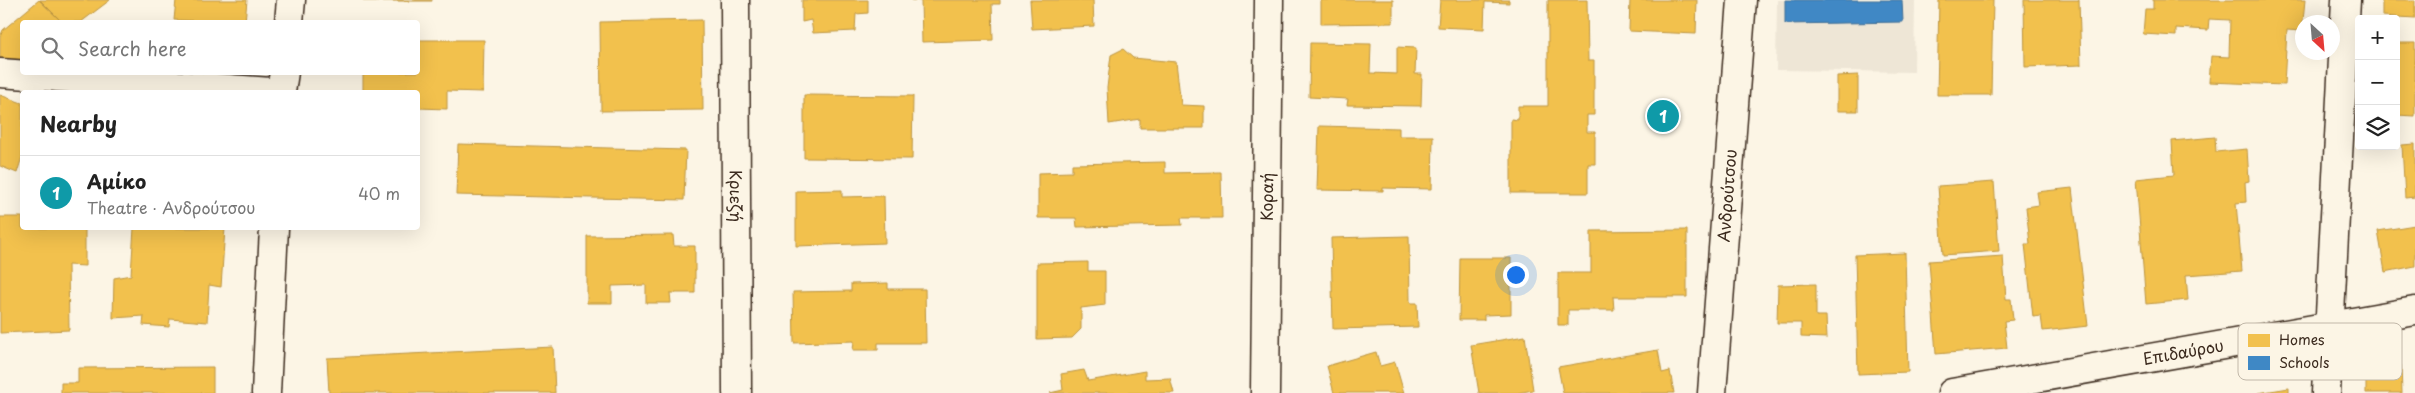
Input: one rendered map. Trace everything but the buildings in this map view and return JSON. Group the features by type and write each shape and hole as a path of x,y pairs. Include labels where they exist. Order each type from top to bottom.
{"street":[{"path":"289,20 291,0"},
{"name":"Κριεζή","path":"735,0 737,393"},
{"name":"Κοραή","path":"1265,393 1269,0"},
{"name":"Ανδρούτσου","path":"1712,393 1742,0"},
{"path":"2331,323 2346,0"},
{"path":"0,73 20,74"},
{"path":"29,75 242,90"},
{"path":"282,90 284,75"},
{"path":"266,393 274,230"},
{"name":"Επιδαύρου","path":"2356,323 2415,311"},
{"name":"Επιδαύρου","path":"1952,393 2238,344"},
{"path":"2326,393 2327,380"}],"shaded area":[{"path":"1777,0 1915,0 1914,72 1776,70"}],"place":[{"name":"Αμίκο","path":"1663,116"}]}
